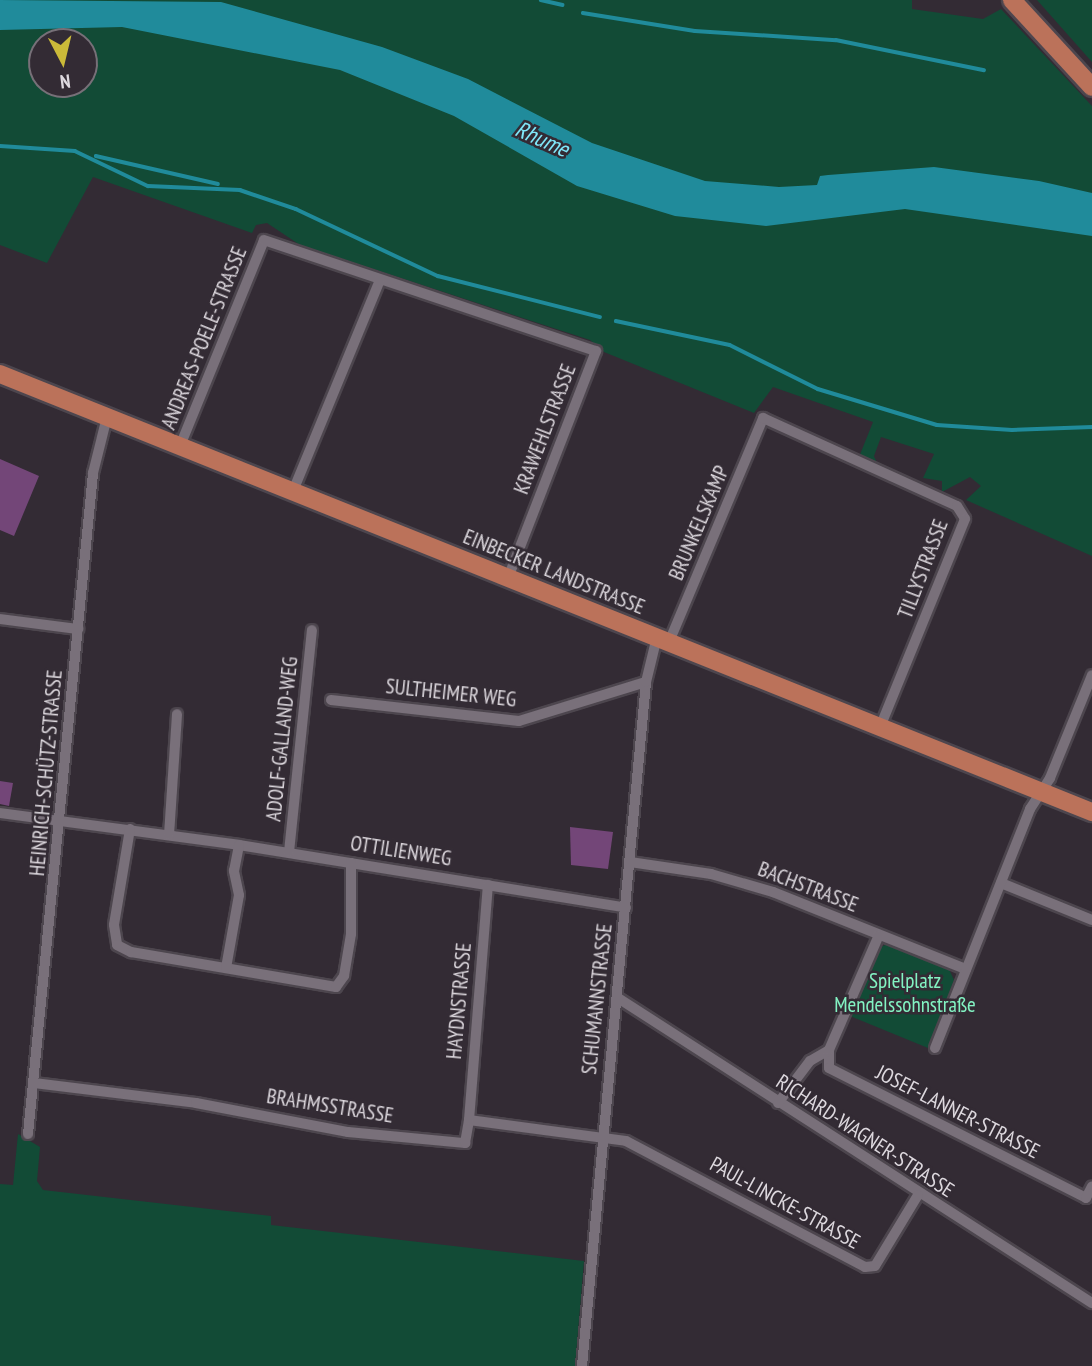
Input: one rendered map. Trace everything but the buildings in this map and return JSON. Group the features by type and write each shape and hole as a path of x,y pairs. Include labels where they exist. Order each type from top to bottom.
{"main road":[{"path":"1012,0 1092,88"},
{"name":"EINBECKER LANDSTRASSE","path":"0,374 1092,812"}],"street":[{"name":"ANDREAS-POELE-STRASSE","path":"180,446 264,240 380,280"},
{"path":"293,491 380,280"},
{"name":"KRAWEHLSTRASSE","path":"380,280 596,351 508,578"},
{"name":"HEINRICH-SCHÜTZ-STRASSE","path":"28,1134 62,821 93,473 107,417"},
{"name":"BRUNKELSKAMP","path":"663,640 763,418"},
{"name":"TILLYSTRASSE","path":"763,418 957,506 965,519 880,727"},
{"path":"0,619 78,629"},
{"name":"ADOLF-GALLAND-WEG","path":"289,852 312,630"},
{"name":"SCHUMANNSTRASSE","path":"582,1366 646,682 663,640"},
{"path":"935,1048 1001,883 1092,675"},
{"name":"SULTHEIMER WEG","path":"331,700 519,721 646,682"},
{"path":"169,835 177,714"},
{"name":"OTTILIENWEG","path":"0,813 289,852 626,908"},
{"path":"130,830 114,925 117,945 131,952 336,987 344,976 351,934 346,904 351,863"},
{"path":"226,968 239,895 234,871 239,845"},
{"name":"BACHSTRASSE","path":"630,862 711,874 966,969"},
{"path":"1001,883 1092,920"},
{"name":"HAYDNSTRASSE","path":"468,1120 488,885"},
{"path":"778,1103 810,1061 829,1050 878,935"},
{"name":"RICHARD-WAGNER-STRASSE","path":"618,998 918,1195 1092,1303"},
{"name":"JOSEF-LANNER-STRASSE","path":"829,1050 829,1068 1086,1198 1092,1186"},
{"name":"BRAHMSSTRASSE","path":"34,1083 196,1103 348,1132 465,1143 468,1120"},
{"path":"468,1120 602,1136"},
{"name":"PAUL-LINCKE-STRASSE","path":"602,1136 626,1141 865,1267 875,1266 918,1195"}],"green space":[{"path":"0,0 912,0 912,9 983,19 1001,9 1092,106 1092,556 966,500 981,486 970,477 942,492 942,481 923,478 934,454 881,437 874,456 878,465 859,457 873,422 773,387 754,413 604,352 590,340 300,245 267,223 256,225 252,233 93,177 47,263 0,245"},
{"path":"1037,0 1092,0 1092,62"},
{"name":"Spielplatz Mendelssohnstraße","path":"890,943 948,967 954,980 928,1048 850,1016 878,948"},
{"path":"18,1134 40,1147 37,1181 43,1190 271,1216 271,1225 584,1261 575,1366 0,1366 0,1184 13,1185"}],"water":[{"name":"Rhume","path":"0,0 221,2 382,47 468,79 592,143 705,181 779,187 817,185 820,176 934,167 1039,181 1092,193 1092,236 905,209 766,226 675,216 577,186 454,116 340,70 122,27 0,30"}],"waterway":[{"path":"541,0 562,5"},
{"path":"583,13 695,31 836,40 984,70"},
{"path":"0,146 75,151 148,186 240,190 296,209 438,276 600,317"},
{"path":"96,156 218,184"},
{"path":"616,321 730,345 818,389 937,425 1012,430 1092,427"}]}
